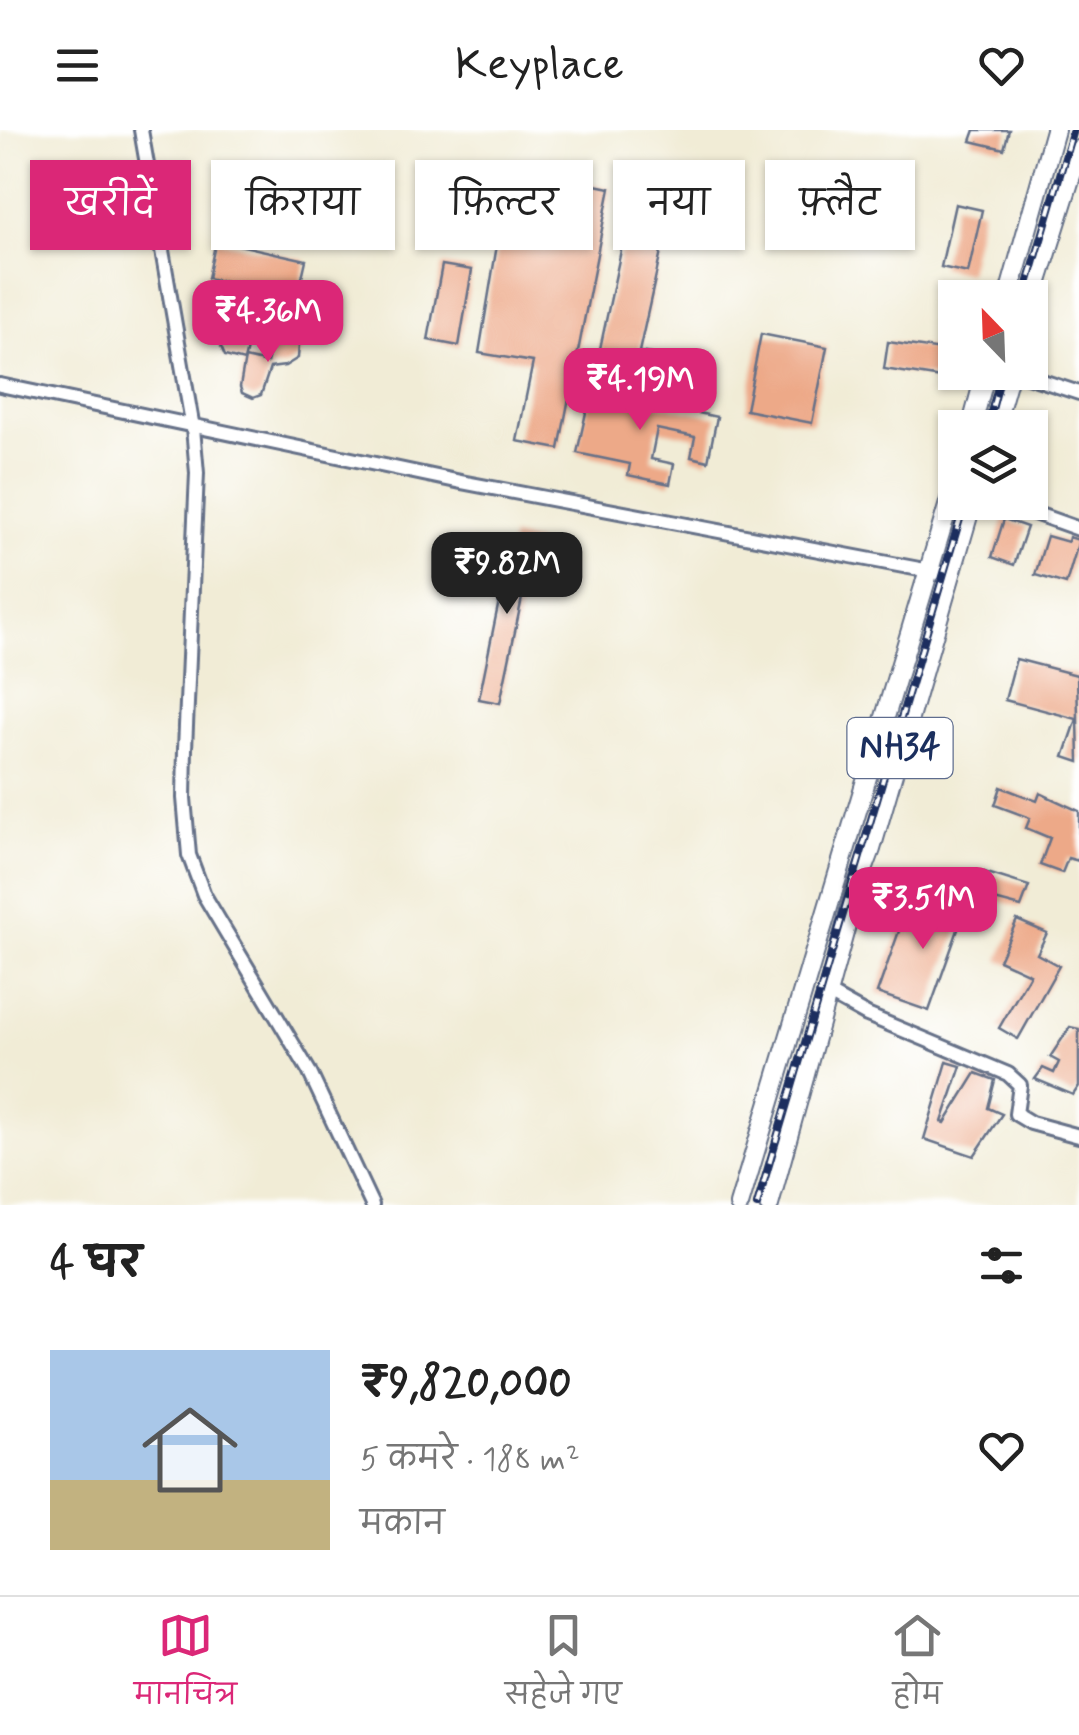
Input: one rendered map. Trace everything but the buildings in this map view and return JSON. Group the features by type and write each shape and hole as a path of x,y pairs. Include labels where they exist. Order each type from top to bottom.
{"highway":[{"path":"1013,280 1055,130"},
{"path":"1039,280 1079,150"},
{"path":"1020,256 1044,263"},
{"name":"NH34","path":"739,1205 944,520"},
{"name":"NH34","path":"769,1205 856,889 967,520"}],"street":[{"path":"141,130 194,428 197,487 184,798 189,856 204,895 308,1071 372,1205"},
{"path":"1048,383 1079,393"},
{"path":"0,386 461,482 952,574"},
{"path":"1048,518 1079,529"},
{"path":"828,994 867,1015 1008,1074 1020,1086 1016,1114 1079,1136"}],"railway":[{"path":"1029,280 1073,130"},
{"path":"992,410 997,390"},
{"path":"757,1205 960,520"}]}
